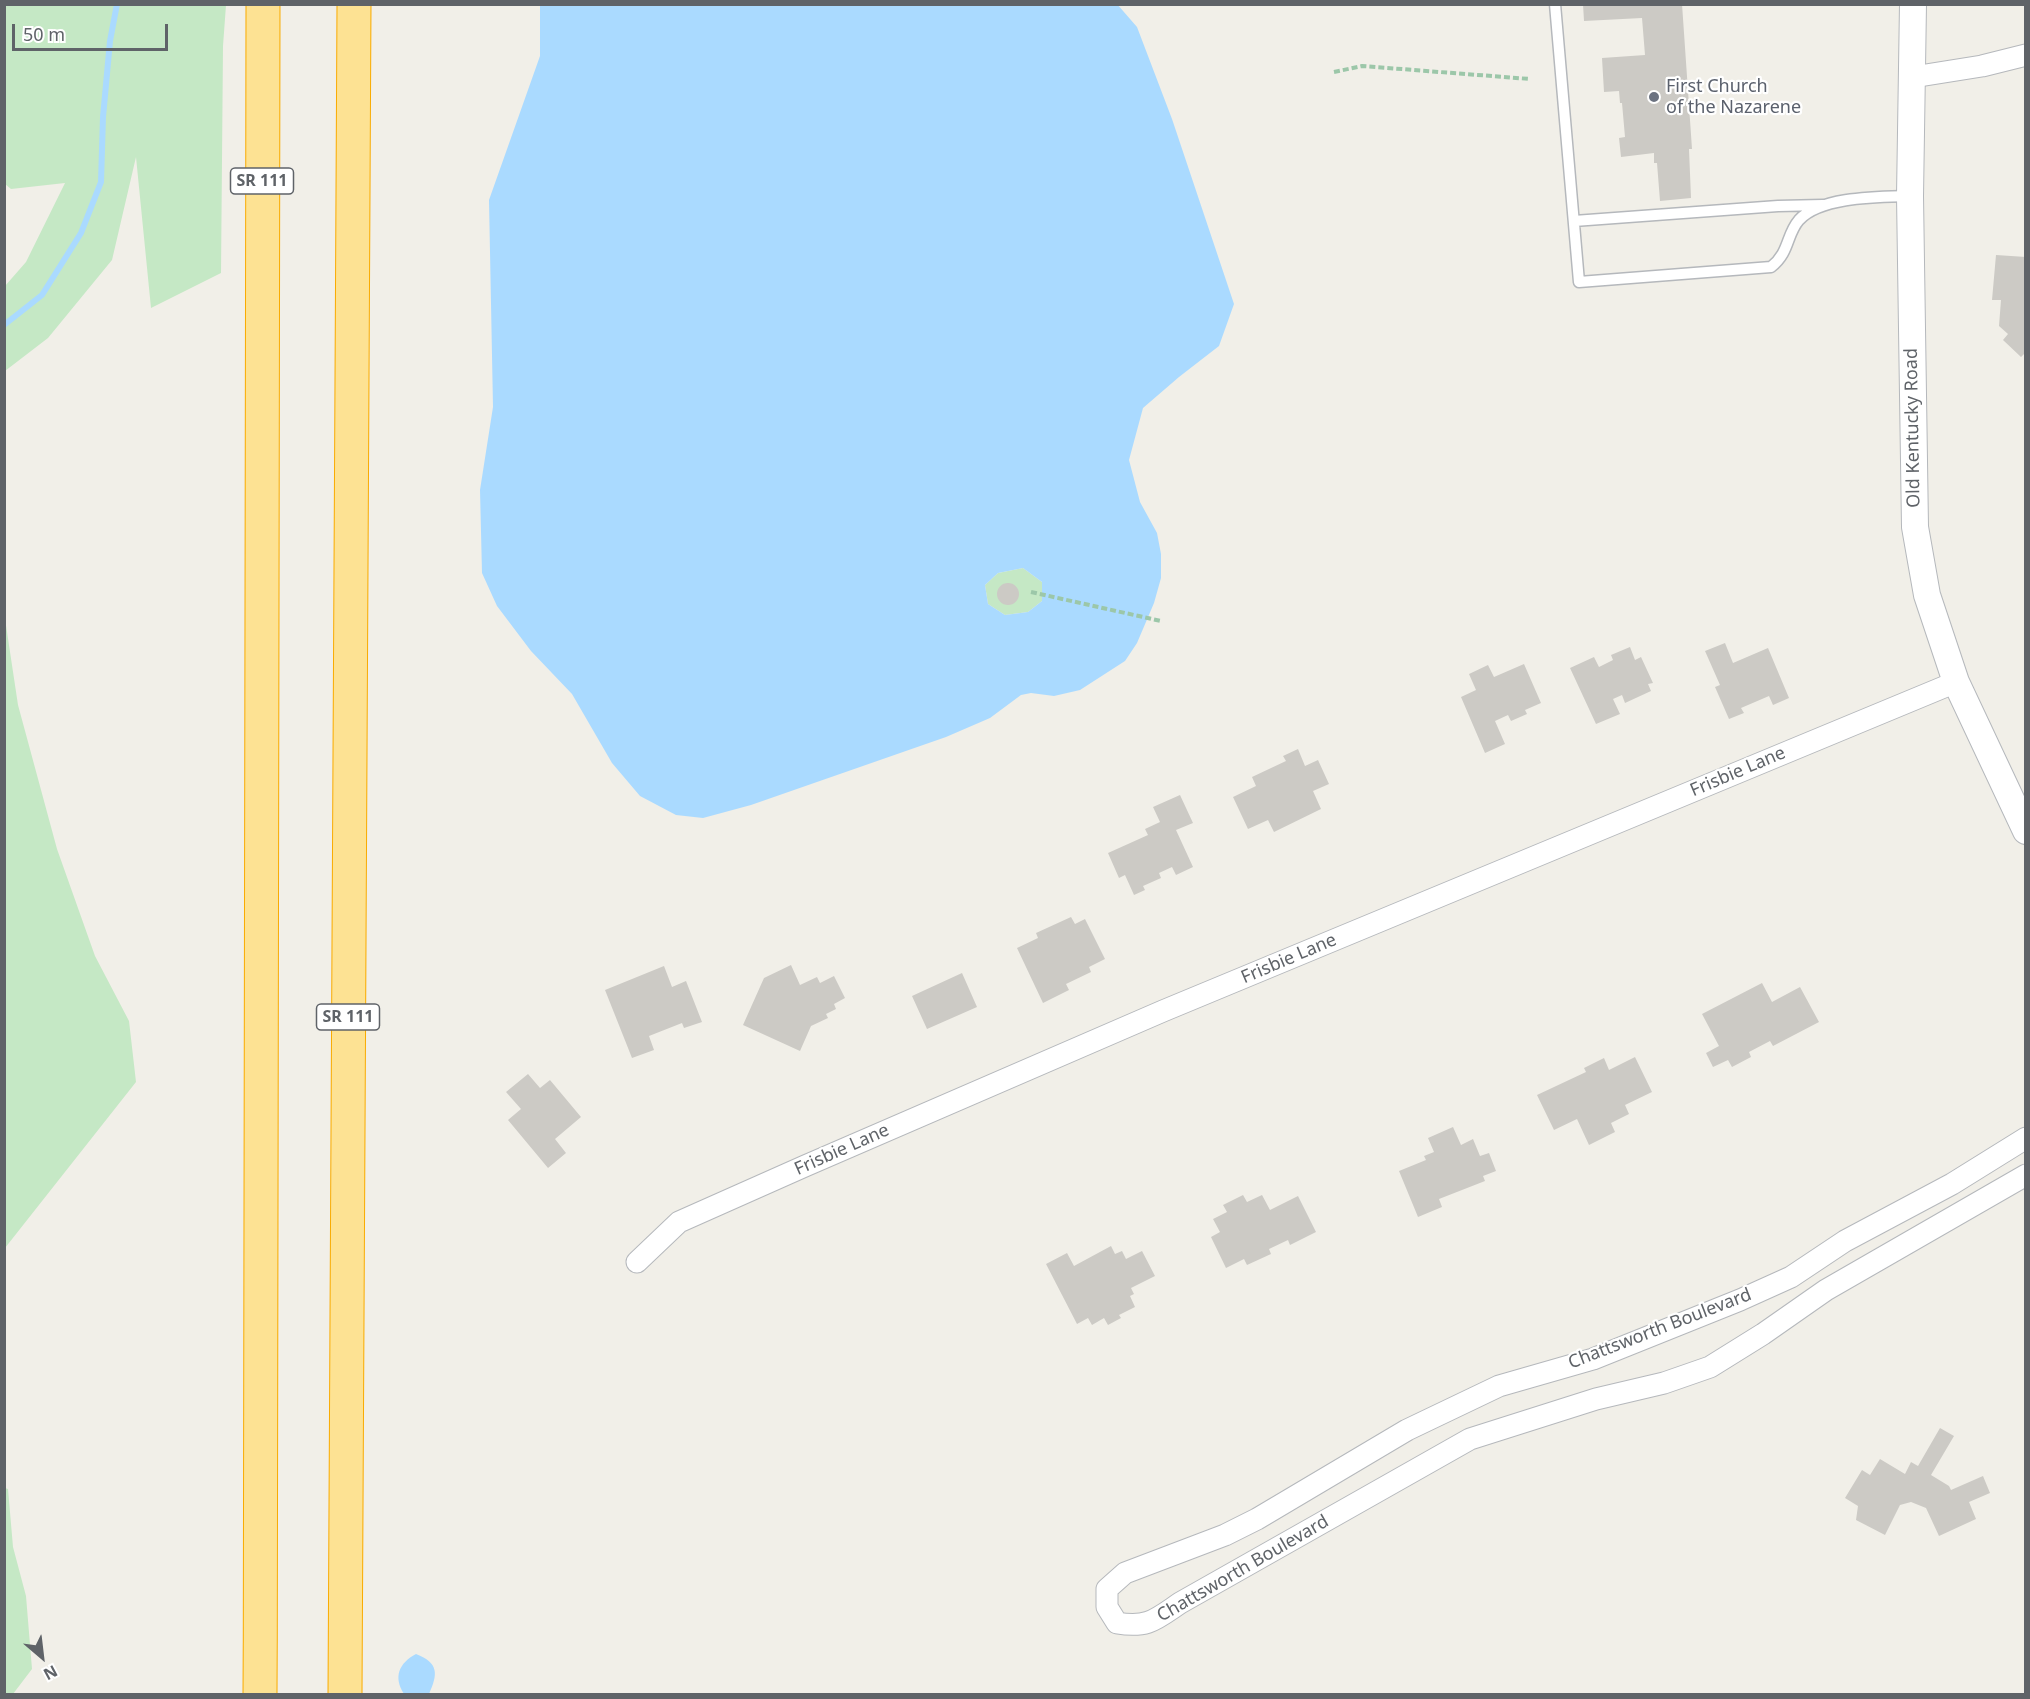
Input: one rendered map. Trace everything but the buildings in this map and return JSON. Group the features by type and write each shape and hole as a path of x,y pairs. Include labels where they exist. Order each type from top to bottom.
{"highway":[{"name":"SR 111","path":"260,1695 263,4"},
{"name":"SR 111","path":"345,1695 354,4"}],"street":[{"name":"Old Kentucky Road","path":"1913,4 1910,196 1915,526 1928,595 1956,682 2022,816"},
{"path":"1912,77 1982,66 2025,55"},
{"name":"Frisbie Lane","path":"637,1262 679,1222 805,1166 1174,1006 1956,682"},
{"name":"Chattsworth Boulevard","path":"2025,1138 1952,1184 1845,1241 1791,1277 1593,1359 1499,1386 1407,1430 1236,1530 1125,1573 1107,1588 1107,1607 1117,1623 1136,1626 1156,1620 1180,1603 1470,1439 1596,1400 1664,1383 1710,1367 1763,1334 1826,1290 2025,1175"}],"lane":[{"path":"1555,4 1579,282 1771,267 1781,259 1799,220 1824,205"},
{"path":"1574,221 1778,206 1824,205 1852,199 1910,196"}],"path":[{"path":"1334,72 1362,66 1530,79"},
{"path":"1031,592 1161,621"}],"green space":[{"path":"5,4 226,5 223,46 221,273 151,308 136,157 112,260 48,338 5,371 5,286 26,262 65,183 11,189 5,184"},
{"path":"1023,568 1042,582 1042,601 1028,612 1005,615 988,604 985,585 998,573"},
{"path":"4,612 18,705 57,849 95,956 129,1021 136,1082 5,1248"},
{"path":"5,1488 8,1489 13,1547 26,1596 32,1669 13,1694 4,1694"}],"water":[{"path":"1117,4 1137,27 1172,119 1234,304 1219,346 1143,408 1129,460 1140,502 1157,533 1161,554 1161,578 1154,603 1137,643 1125,661 1080,690 1054,696 1031,693 1021,695 990,718 946,737 751,805 703,818 676,815 640,796 612,763 572,694 531,651 497,606 482,573 480,490 493,407 489,200 540,56 540,5","holes":["1023,568 1042,582 1042,601 1028,612 1005,615 988,604 985,585 998,573"]},
{"path":"416,1654 424,1657 433,1665 435,1675 429,1694 404,1694 399,1682 398,1676 402,1666"}],"waterway":[{"path":"4,325 42,295 81,233 101,182 103,117 110,41 117,4"}],"place":[{"name":"First Church of the Nazarene","path":"1654,97"}]}
